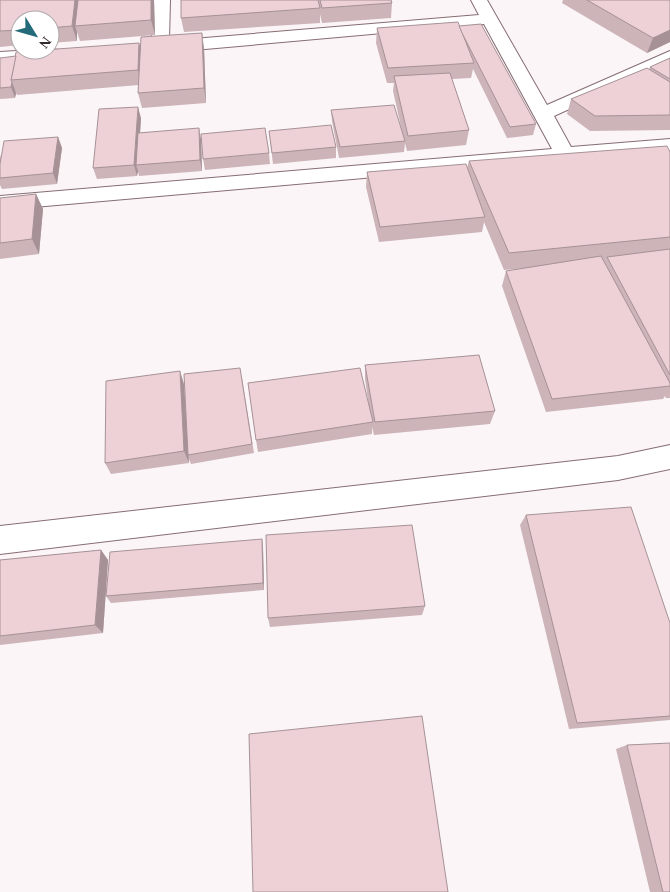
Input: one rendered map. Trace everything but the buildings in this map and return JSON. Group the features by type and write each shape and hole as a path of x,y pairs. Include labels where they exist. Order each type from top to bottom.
{"street":[{"path":"160,48 162,0"},
{"path":"479,0 565,154"},
{"path":"141,49 488,19"},
{"path":"0,57 66,53"},
{"path":"543,114 670,56"},
{"path":"0,203 670,145"},
{"path":"0,540 618,468 670,457"}]}
